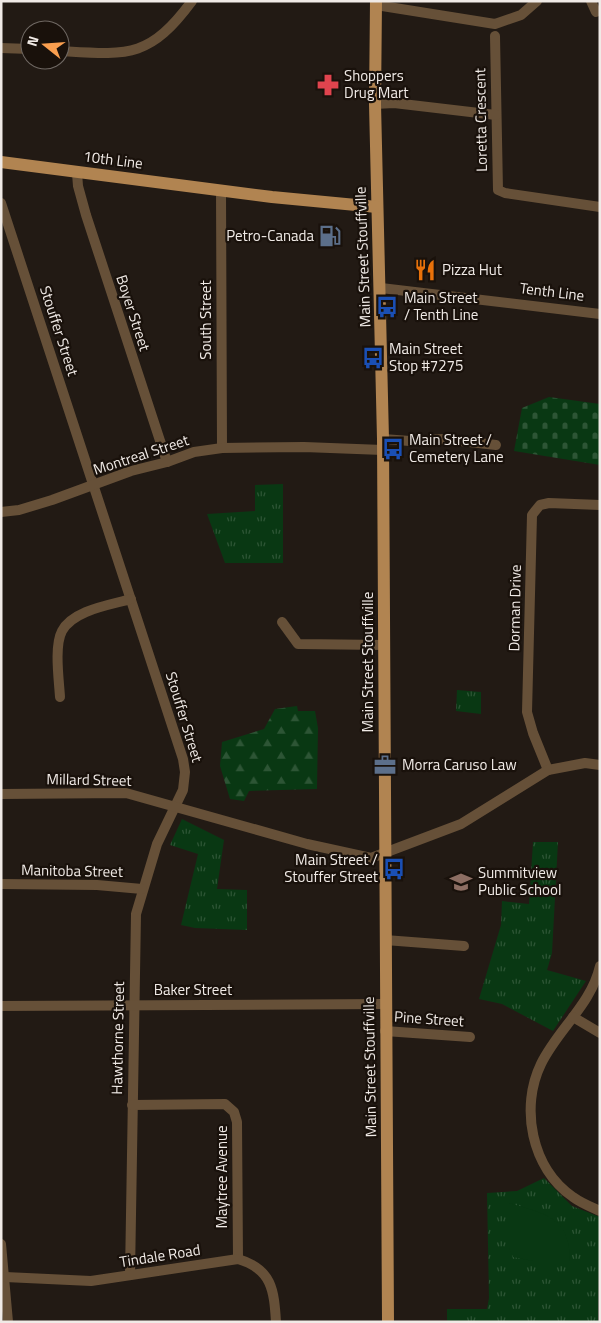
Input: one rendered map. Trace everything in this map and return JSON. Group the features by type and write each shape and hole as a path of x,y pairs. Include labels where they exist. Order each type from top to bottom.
{"main road":[{"name":"Main Street Stouffville","path":"376,3 375,104 383,444 388,1322"},
{"name":"10th Line","path":"1,162 221,190"},
{"path":"221,190 377,207"}],"street":[{"path":"70,51 104,53 135,50 166,34 192,1"},
{"path":"376,3 495,24 520,15 537,1"},
{"path":"591,1 596,12"},
{"name":"Loretta Crescent","path":"495,36 498,190 505,193 600,207"},
{"path":"1,48 20,49"},
{"path":"375,104 394,104 496,115"},
{"name":"Boyer Street","path":"77,172 78,186 89,224 167,462"},
{"name":"South Street","path":"221,190 222,448"},
{"name":"Stouffer Street","path":"1,203 183,759 185,780 175,808"},
{"name":"Tenth Line","path":"380,288 600,314"},
{"name":"Montreal Street","path":"1,512 19,510 94,486 131,471 167,462 184,454 222,448 383,444 443,439 496,445"},
{"name":"Dorman Drive","path":"548,770 533,733 527,712 532,515 540,505 549,503 600,505"},
{"path":"60,697 59,644 62,631 71,621 84,614 131,599"},
{"path":"282,622 298,644 384,645"},
{"path":"175,808 307,844 371,858 460,824 548,770 585,763 600,765"},
{"name":"Millard Street","path":"1,794 126,793 175,808"},
{"name":"Hawthorne Street","path":"130,1275 135,929 142,889 157,844 175,808"},
{"name":"Manitoba Street","path":"1,884 96,885 142,889"},
{"path":"386,940 464,946"},
{"path":"600,966 592,989 548,1051 536,1075 530,1111 532,1127 541,1158 555,1180 572,1196 600,1211"},
{"name":"Baker Street","path":"1,1006 385,1004"},
{"path":"573,1017 600,1032"},
{"name":"Pine Street","path":"386,1031 470,1037"},
{"name":"Maytree Avenue","path":"132,1105 225,1104 234,1112 237,1122 238,1258"},
{"path":"1,1244 8,1322"},
{"path":"238,1258 256,1266 268,1277 274,1299 276,1322"},
{"name":"Tindale Road","path":"5,1277 76,1282 113,1279 238,1258"}],"green space":[{"path":"549,397 600,404 600,465 514,451 522,408"},
{"path":"283,484 283,563 225,563 207,514 255,511 255,485"},
{"path":"457,690 481,692 481,714 456,711"},
{"path":"297,706 298,711 315,711 318,728 317,789 249,791 244,801 230,799 220,766 222,742 264,729 275,709"},
{"path":"182,819 224,840 217,889 247,890 247,930 195,928 181,925 198,854 170,845"},
{"path":"533,842 558,842 552,953 547,970 586,981 553,1031 502,1004 479,999 501,925 502,901 529,904"},
{"path":"544,1178 572,1206 600,1217 598,1322 447,1322 447,1309 487,1309 489,1298 487,1193 517,1191"},
{"path":"509,1203 545,1215 560,1226 566,1235 570,1261 533,1261 513,1257 509,1248"}],"place":[{"name":"Shoppers Drug Mart","path":"328,85"},
{"name":"Petro-Canada","path":"330,236"},
{"name":"Pizza Hut","path":"425,270"},
{"name":"Main Street / Tenth Line","path":"387,307"},
{"name":"Main Street Stop #7275","path":"373,358"},
{"name":"Main Street / Cemetery Lane","path":"393,449"},
{"name":"Morra Caruso Law","path":"385,765"},
{"name":"Main Street / Stouffer Street","path":"394,869"},
{"name":"Summitview Public School","path":"461,882"}]}
